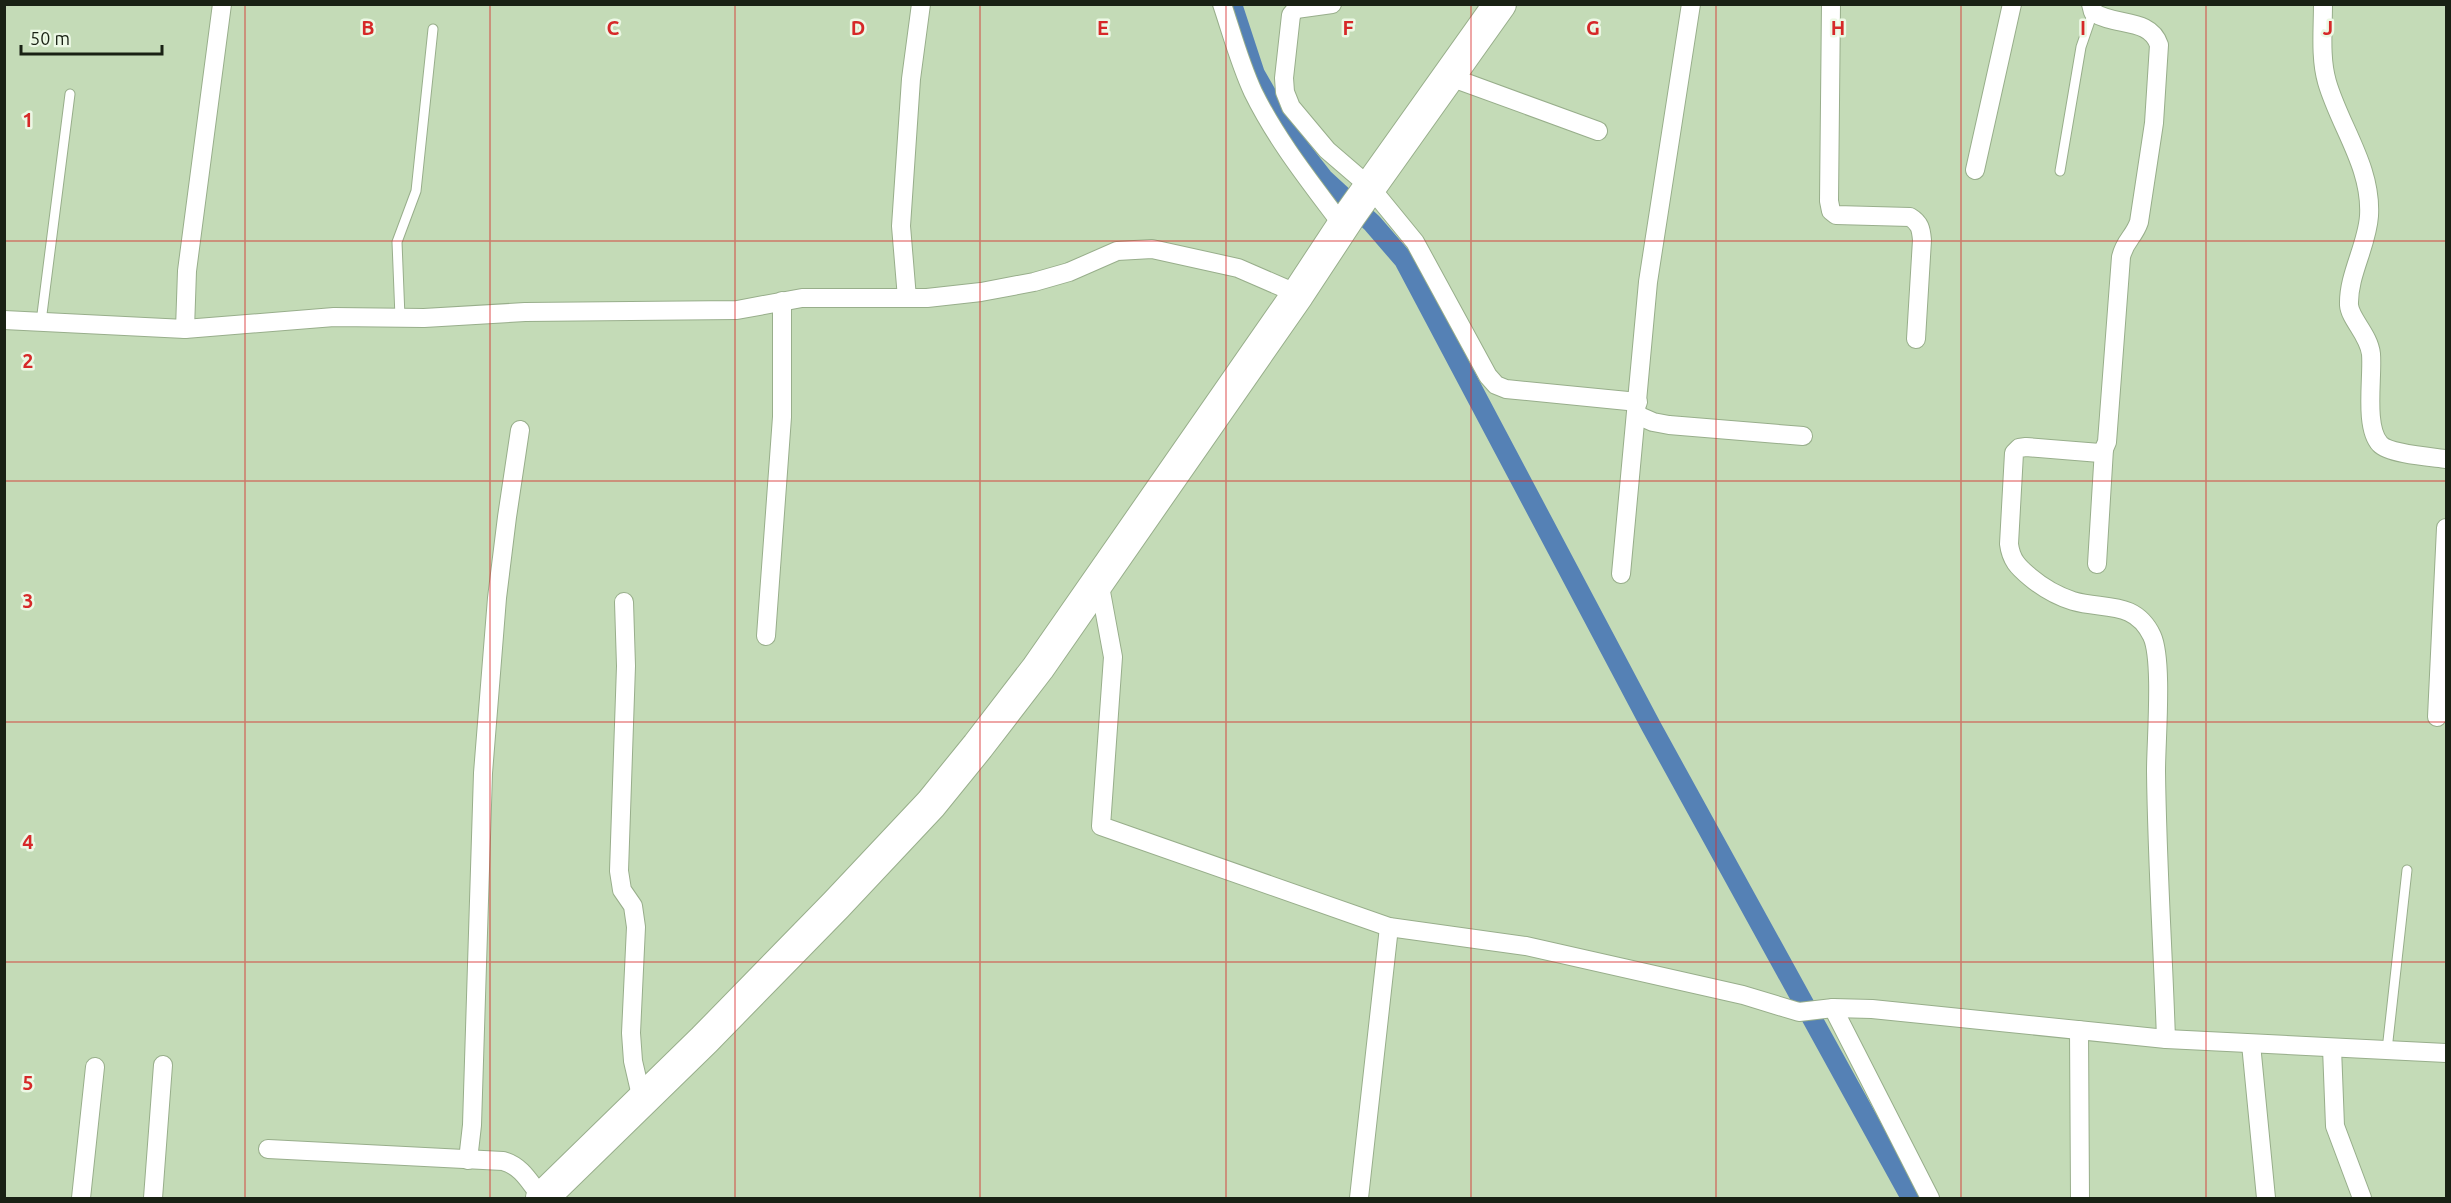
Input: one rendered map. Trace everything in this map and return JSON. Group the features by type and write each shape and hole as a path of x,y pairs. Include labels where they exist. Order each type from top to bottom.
{"highway":[{"path":"542,1198 836,905 931,804 1038,668 1298,294 1357,205 1500,4"}],"street":[{"path":"185,329 187,272 222,4"},
{"path":"907,298 902,226 911,79 921,4"},
{"path":"1222,4 1244,71 1283,145 1357,205 1415,242 1488,376 1496,385 1506,389 1638,408 1653,422 1669,425 1803,436"},
{"path":"1332,4 1296,9 1291,15 1284,78 1285,92 1291,107 1327,150 1357,205"},
{"path":"1621,574 1648,282 1691,4"},
{"path":"1831,4 1829,201 1831,211 1836,215 1910,217 1917,222 1921,229 1922,240 1916,339"},
{"path":"1975,170 2012,4"},
{"path":"2323,4 2326,80 2367,182 2369,217 2349,307 2368,338 2371,354 2371,403 2374,432 2380,444 2389,450 2446,459"},
{"path":"2092,8 2112,22 2147,27 2156,35 2160,45 2154,123 2139,222 2137,229 2126,241 2121,257 2107,442 2104,449 2097,564"},
{"path":"1450,77 1598,131"},
{"path":"4,320 185,329 334,317 737,310 802,298 927,298 1008,287 1068,272 1117,252 1152,249 1238,268 1298,294"},
{"path":"766,636 782,417 782,301"},
{"path":"468,1160 472,1125 483,773 499,586 520,430"},
{"path":"2104,449 2100,453 2093,453 2026,447 2019,448 2014,453 2010,556 2017,566 2042,587 2076,602 2118,607 2134,614 2145,624 2153,638 2157,661 2156,770 2166,1040"},
{"path":"2437,717 2446,528"},
{"path":"1099,580 1113,657 1101,826 1389,927 1526,946 1743,995 1799,1012 1828,1009 1872,1009 2166,1040 2446,1053"},
{"path":"624,602 626,666 619,871 622,890 633,906 636,927 631,1033 633,1061 642,1100"},
{"path":"1359,1198 1389,927"},
{"path":"1828,1009 1930,1198"},
{"path":"2079,1030 2080,1198"},
{"path":"2251,1044 2266,1198"},
{"path":"2332,1048 2335,1126 2362,1198"},
{"path":"153,1198 163,1065"},
{"path":"81,1198 96,1067"},
{"path":"268,1149 514,1164 542,1198"}],"lane":[{"path":"2060,171 2082,47 2092,8"},
{"path":"400,317 397,242 416,191 433,29"},
{"path":"41,322 70,94"},
{"path":"2387,1050 2407,870"}],"waterway":[{"path":"1232,4 1255,74 1291,137 1323,178 1372,223 1404,260 1651,726 1911,1198"}]}
